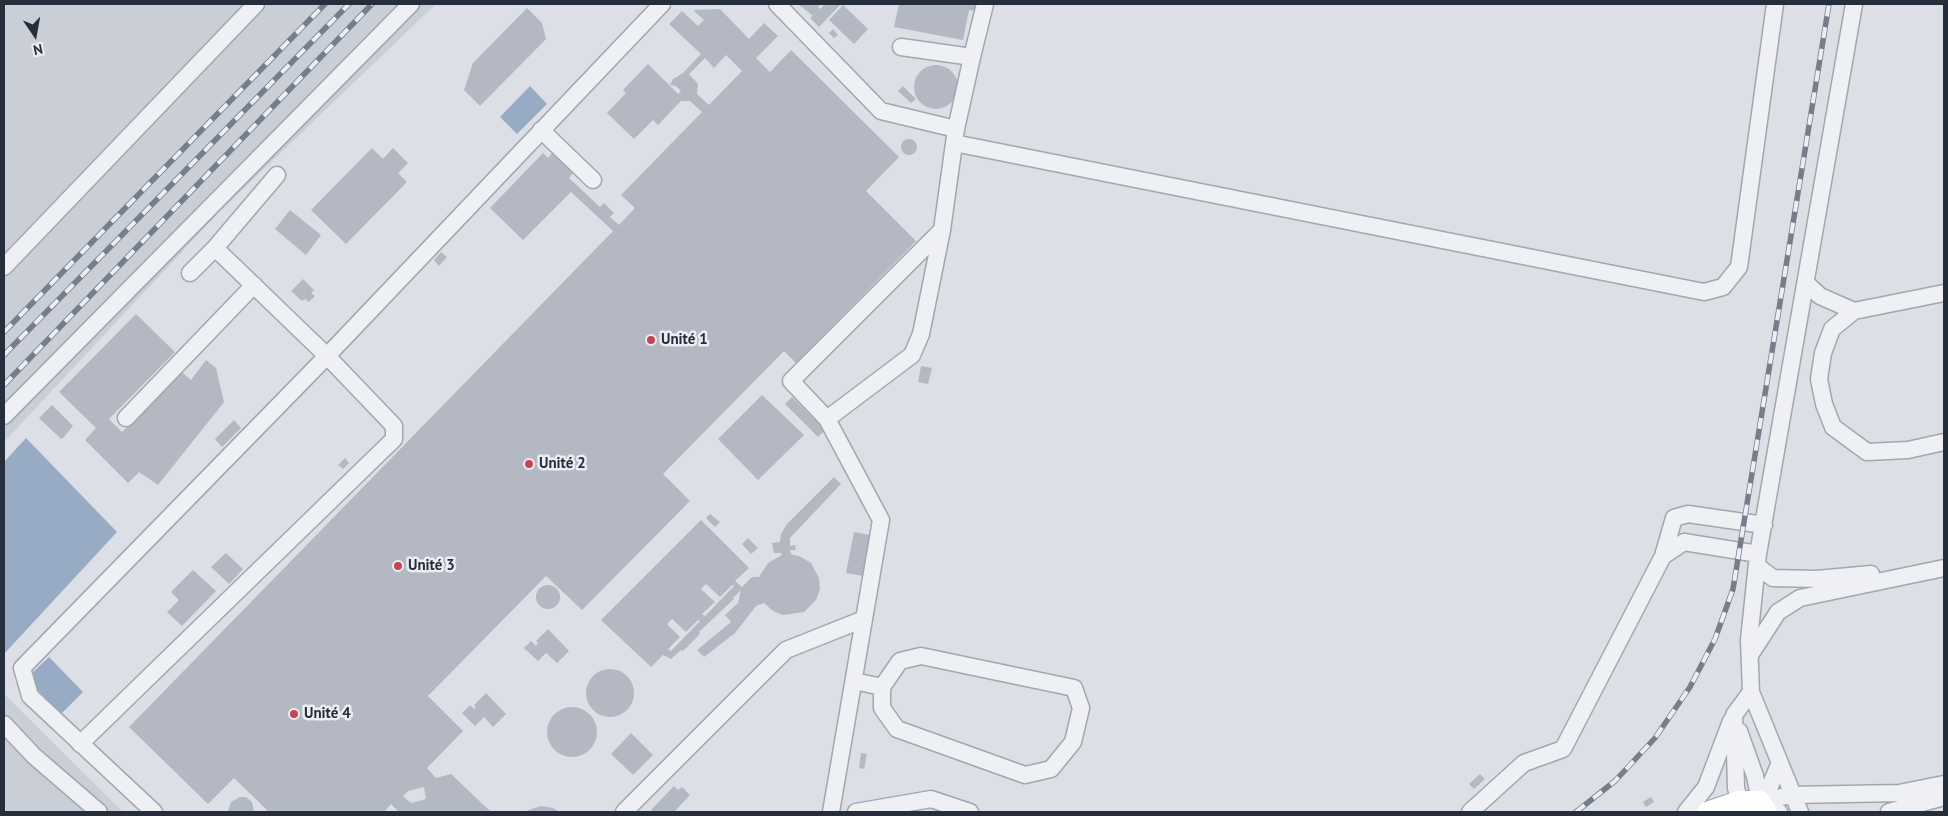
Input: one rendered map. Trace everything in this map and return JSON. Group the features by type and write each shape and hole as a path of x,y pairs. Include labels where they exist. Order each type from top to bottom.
{"main road":[{"path":"1707,812 1752,808"}],"street":[{"path":"4,267 256,4"},
{"path":"4,416 411,4"},
{"path":"154,812 30,696 22,668 327,356 662,4"},
{"path":"777,4 881,111 955,136 1704,292 1723,287 1739,267 1775,4"},
{"path":"827,419 912,355 922,334 942,230 955,136 984,4"},
{"path":"1800,812 1779,766 1772,741 1751,692 1749,640 1758,560 1854,4"},
{"path":"901,47 972,57"},
{"path":"541,130 593,180"},
{"path":"190,274 215,248 277,175"},
{"path":"832,812 881,520 827,419 791,381 942,230"},
{"path":"80,744 394,439 394,426 327,356 215,248"},
{"path":"1806,283 1820,296 1854,312"},
{"path":"126,418 254,286"},
{"path":"1944,293 1854,312 1832,329 1823,353 1819,378 1824,404 1833,427 1867,452 1908,450 1944,442"},
{"path":"1470,812 1524,763 1563,750 1663,556 1674,518 1688,514 1764,524"},
{"path":"1663,556 1684,542 1758,560 1773,578 1818,579 1882,573 1944,560"},
{"path":"1750,655 1778,612 1800,598 1944,568"},
{"path":"624,812 786,650 864,619"},
{"path":"921,656 1074,688 1081,708 1073,742 1051,769 1025,775 897,729 882,708 882,686 900,662 921,656"},
{"path":"854,681 882,686"},
{"path":"1686,812 1706,787 1734,714 1751,692"},
{"path":"1734,714 1736,788 1752,808 1779,812"},
{"path":"4,724 34,756 99,812"},
{"path":"1752,808 1779,766"},
{"path":"1752,808 1792,795 1899,793 1944,784"},
{"path":"1889,812 1944,797"},
{"path":"856,812 931,799 970,812"}],"shaded area":[{"path":"4,4 436,4 221,210 4,442"},
{"path":"4,694 123,812 4,812"}],"water":[{"path":"530,86 547,104 517,134 500,117"},
{"path":"26,438 117,532 4,654 4,462"},
{"path":"49,657 83,692 61,714 35,687 33,672"}],"building":[{"path":"798,4 821,4 818,7 820,9 825,4 841,4 819,27 810,18 813,16"},
{"path":"899,4 978,4 976,11 969,10 963,40 894,27"},
{"path":"843,5 868,29 854,44 829,20"},
{"path":"527,8 542,23 546,39 480,106 464,90 473,63"},
{"path":"720,9 749,39 764,23 778,36 756,58 770,72 791,50 899,157 866,191 916,241 796,363 784,351 663,474 690,501 582,610 546,576 428,696 463,731 427,768 436,778 451,774 491,812 399,812 391,804 384,812 265,812 267,810 234,778 208,804 129,727 613,231 571,192 523,240 490,208 543,153 548,158 552,153 573,173 569,178 600,207 604,203 614,213 610,217 619,225 635,208 621,195 702,112 690,101 681,101 658,125 653,120 634,139 607,113 626,93 623,90 648,64 678,94 681,91 676,86 670,85 673,79 683,73 701,54 669,24 682,11 698,26 704,20 693,10","holes":["726,55 742,71 709,105 697,94 698,84 689,74 705,58 714,68","424,787 426,799 411,803 403,796 408,791"]},
{"path":"833,29 838,35 834,38 829,33"},
{"path":"936,65 948,69 954,75 958,87 954,99 948,105 936,109 924,105 918,99 914,87 918,75 924,69"},
{"path":"903,86 916,99 911,103 898,91"},
{"path":"909,139 917,147 909,155 901,147"},
{"path":"372,148 383,159 393,148 408,163 398,173 407,182 346,244 311,210"},
{"path":"290,210 321,235 306,255 275,229"},
{"path":"441,252 447,257 439,266 434,260"},
{"path":"303,279 314,290 311,293 315,296 309,302 305,299 302,301 291,291"},
{"path":"136,314 175,352 109,419 122,432 178,375 183,373 191,380 206,360 216,368 224,402 158,485 139,472 128,483 85,440 96,428 59,392"},
{"path":"921,366 932,368 928,384 918,382"},
{"path":"762,395 804,435 758,480 718,439"},
{"path":"792,397 825,430 818,437 785,404"},
{"path":"52,405 73,426 61,439 39,418"},
{"path":"234,420 241,428 222,447 215,439"},
{"path":"345,458 349,463 343,469 338,465"},
{"path":"834,477 841,484 790,538 790,546 795,545 796,550 790,550 791,554 811,563 819,578 820,589 816,600 804,612 783,615 773,611 764,603 756,606 735,633 704,657 697,650 731,622 725,615 738,603 741,590 683,651 681,650 671,659 663,655 651,667 601,620 701,520 749,568 735,581 742,587 752,577 759,577 768,563 782,555 781,553 774,553 772,543 780,542 781,534 787,524","holes":["706,584 720,597 732,585 734,586 705,616 702,614 715,602 701,589","672,619 686,632 698,620 700,621 671,651 668,649 680,637 667,624"]},
{"path":"710,514 720,522 715,527 706,518"},
{"path":"854,532 870,535 863,576 846,573"},
{"path":"748,538 758,548 751,554 742,544"},
{"path":"226,553 243,569 229,584 211,567"},
{"path":"193,570 216,591 182,626 167,612 179,600 171,592"},
{"path":"548,585 557,588 560,597 557,606 548,609 539,606 536,597 539,588"},
{"path":"548,629 569,651 557,663 546,653 538,661 524,648 531,641 536,646 538,643 536,641"},
{"path":"605,669 615,669 627,676 634,688 634,698 627,710 615,717 605,717 597,713 590,706 586,698 586,688 590,680 597,673"},
{"path":"486,693 506,714 493,727 484,717 475,726 462,713 470,705 474,709 476,707 474,705"},
{"path":"572,707 581,709 592,718 597,732 595,741 586,752 572,757 563,755 552,746 547,732 549,723 558,712"},
{"path":"631,733 653,755 633,775 611,754"},
{"path":"861,753 867,754 864,769 859,768"},
{"path":"1480,774 1485,779 1474,789 1469,784"},
{"path":"674,786 678,790 682,787 690,795 674,812 653,812 651,810"},
{"path":"240,797 246,797 252,802 254,812 228,812 231,802"},
{"path":"1651,797 1654,802 1646,807 1643,802"},
{"path":"541,806 553,808 560,812 523,812"}],"railway":[{"path":"4,332 325,4"},
{"path":"4,355 349,4"},
{"path":"4,385 372,4"},
{"path":"1576,812 1615,781 1655,738 1690,687 1715,639 1733,589 1829,4"}],"place":[{"name":"Unité 1","path":"651,340"},
{"name":"Unité 2","path":"529,464"},
{"name":"Unité 3","path":"398,566"},
{"name":"Unité 4","path":"294,714"}]}
